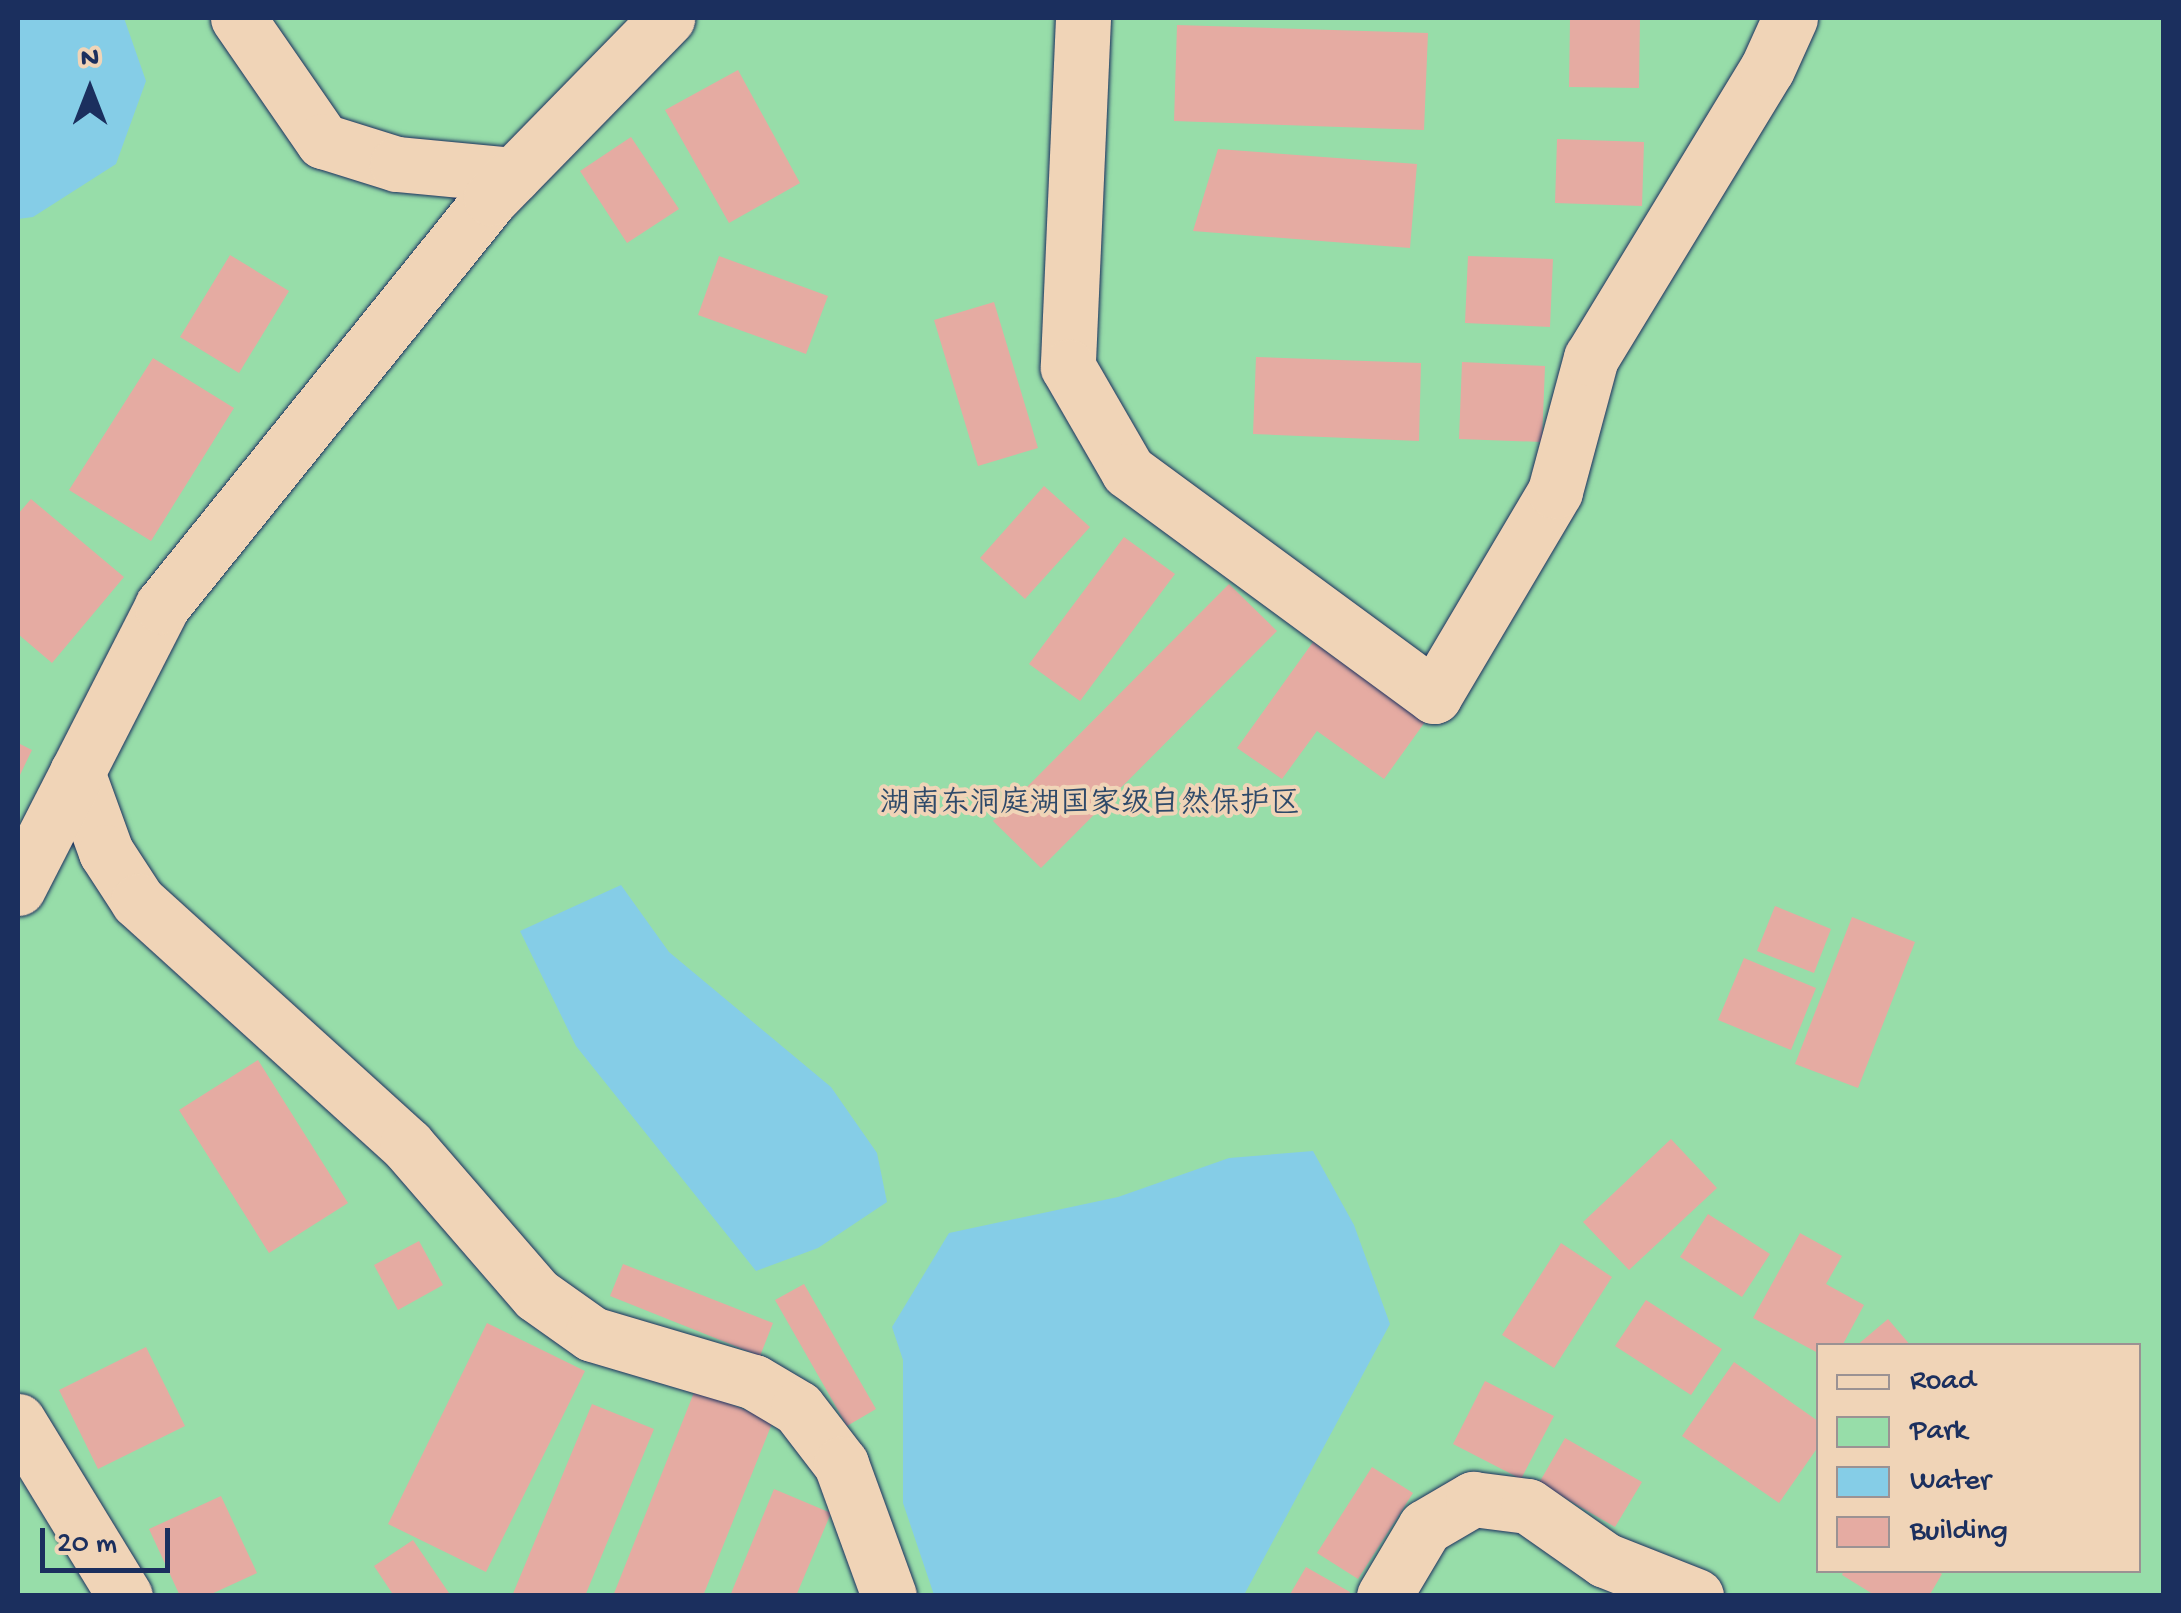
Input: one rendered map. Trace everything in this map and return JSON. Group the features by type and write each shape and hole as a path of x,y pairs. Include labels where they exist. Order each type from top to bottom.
{"street":[{"path":"238,18 322,141 397,164 513,175"},
{"path":"18,888 162,606 513,175 667,18"},
{"path":"1083,18 1068,367 1128,471 1434,696 1555,491 1591,358 1767,69 1790,18"},
{"path":"77,772 106,852 138,900 381,1118 537,1295 592,1334 754,1382 798,1408 841,1464 889,1596"},
{"path":"18,1421 125,1596"},
{"path":"1384,1596 1425,1526 1473,1499 1528,1506 1606,1560 1696,1596"}],"green space":[{"name":"湖南东洞庭湖国家级自然保护区","path":"18,18 2163,18 2163,1595 18,1595"}],"water":[{"path":"124,18 146,81 116,164 33,217 18,219 18,19"},
{"path":"621,885 669,952 831,1087 877,1153 887,1202 818,1248 756,1271 576,1046 520,931"},
{"path":"1313,1151 1354,1225 1390,1324 1244,1595 934,1595 903,1503 903,1360 892,1327 949,1233 1118,1197 1229,1158"}],"building":[{"path":"1570,18 1640,18 1639,88 1569,87"},
{"path":"1177,25 1428,33 1424,130 1174,121"},
{"path":"738,70 800,183 729,223 665,110"},
{"path":"631,137 679,209 627,243 580,171"},
{"path":"1557,139 1644,142 1642,206 1555,203"},
{"path":"1218,149 1417,164 1410,248 1193,231"},
{"path":"230,255 289,291 239,373 180,337"},
{"path":"719,256 828,296 806,354 698,315"},
{"path":"1468,256 1553,259 1550,327 1465,323"},
{"path":"994,302 1038,448 978,466 934,320"},
{"path":"1256,357 1421,363 1419,441 1253,434"},
{"path":"153,358 234,408 151,541 69,490"},
{"path":"1462,362 1545,366 1542,442 1459,439"},
{"path":"1044,486 1090,527 1025,599 980,558"},
{"path":"31,499 124,577 52,663 18,634 18,514"},
{"path":"1124,537 1175,574 1080,701 1029,664"},
{"path":"1229,584 1277,631 1041,868 993,821"},
{"path":"1313,642 1425,722 1384,779 1317,731 1282,779 1237,748"},
{"path":"18,743 32,750 18,779"},
{"path":"1775,906 1831,929 1814,973 1757,951"},
{"path":"1852,917 1915,942 1858,1088 1795,1064"},
{"path":"1744,958 1816,988 1791,1050 1718,1020"},
{"path":"258,1060 348,1203 269,1253 179,1110"},
{"path":"1671,1139 1717,1188 1629,1270 1583,1222"},
{"path":"1708,1214 1770,1254 1742,1297 1680,1257"},
{"path":"1800,1233 1842,1256 1826,1284 1864,1305 1844,1343 1816,1343 1816,1352 1753,1318"},
{"path":"419,1241 443,1285 398,1310 374,1265"},
{"path":"1561,1243 1612,1277 1554,1368 1502,1335"},
{"path":"623,1264 773,1323 760,1356 610,1296"},
{"path":"804,1284 876,1409 847,1426 775,1300"},
{"path":"1646,1300 1722,1349 1691,1395 1615,1346"},
{"path":"1888,1319 1908,1343 1860,1343"},
{"path":"487,1323 585,1371 486,1572 388,1524"},
{"path":"146,1347 185,1426 98,1469 59,1390"},
{"path":"1734,1362 1816,1420 1816,1450 1779,1503 1682,1436"},
{"path":"1485,1381 1554,1416 1521,1479 1453,1444"},
{"path":"695,1390 773,1421 703,1596 613,1596"},
{"path":"592,1404 654,1429 585,1596 512,1596"},
{"path":"1565,1438 1642,1482 1615,1527 1539,1483"},
{"path":"1372,1467 1413,1493 1358,1579 1317,1553"},
{"path":"774,1489 831,1513 796,1596 730,1596"},
{"path":"221,1496 257,1573 207,1596 180,1596 149,1529"},
{"path":"413,1540 451,1596 394,1596 374,1566"},
{"path":"1306,1567 1350,1592 1348,1596 1289,1596"},
{"path":"1942,1574 1929,1596 1876,1596 1842,1575"}]}
